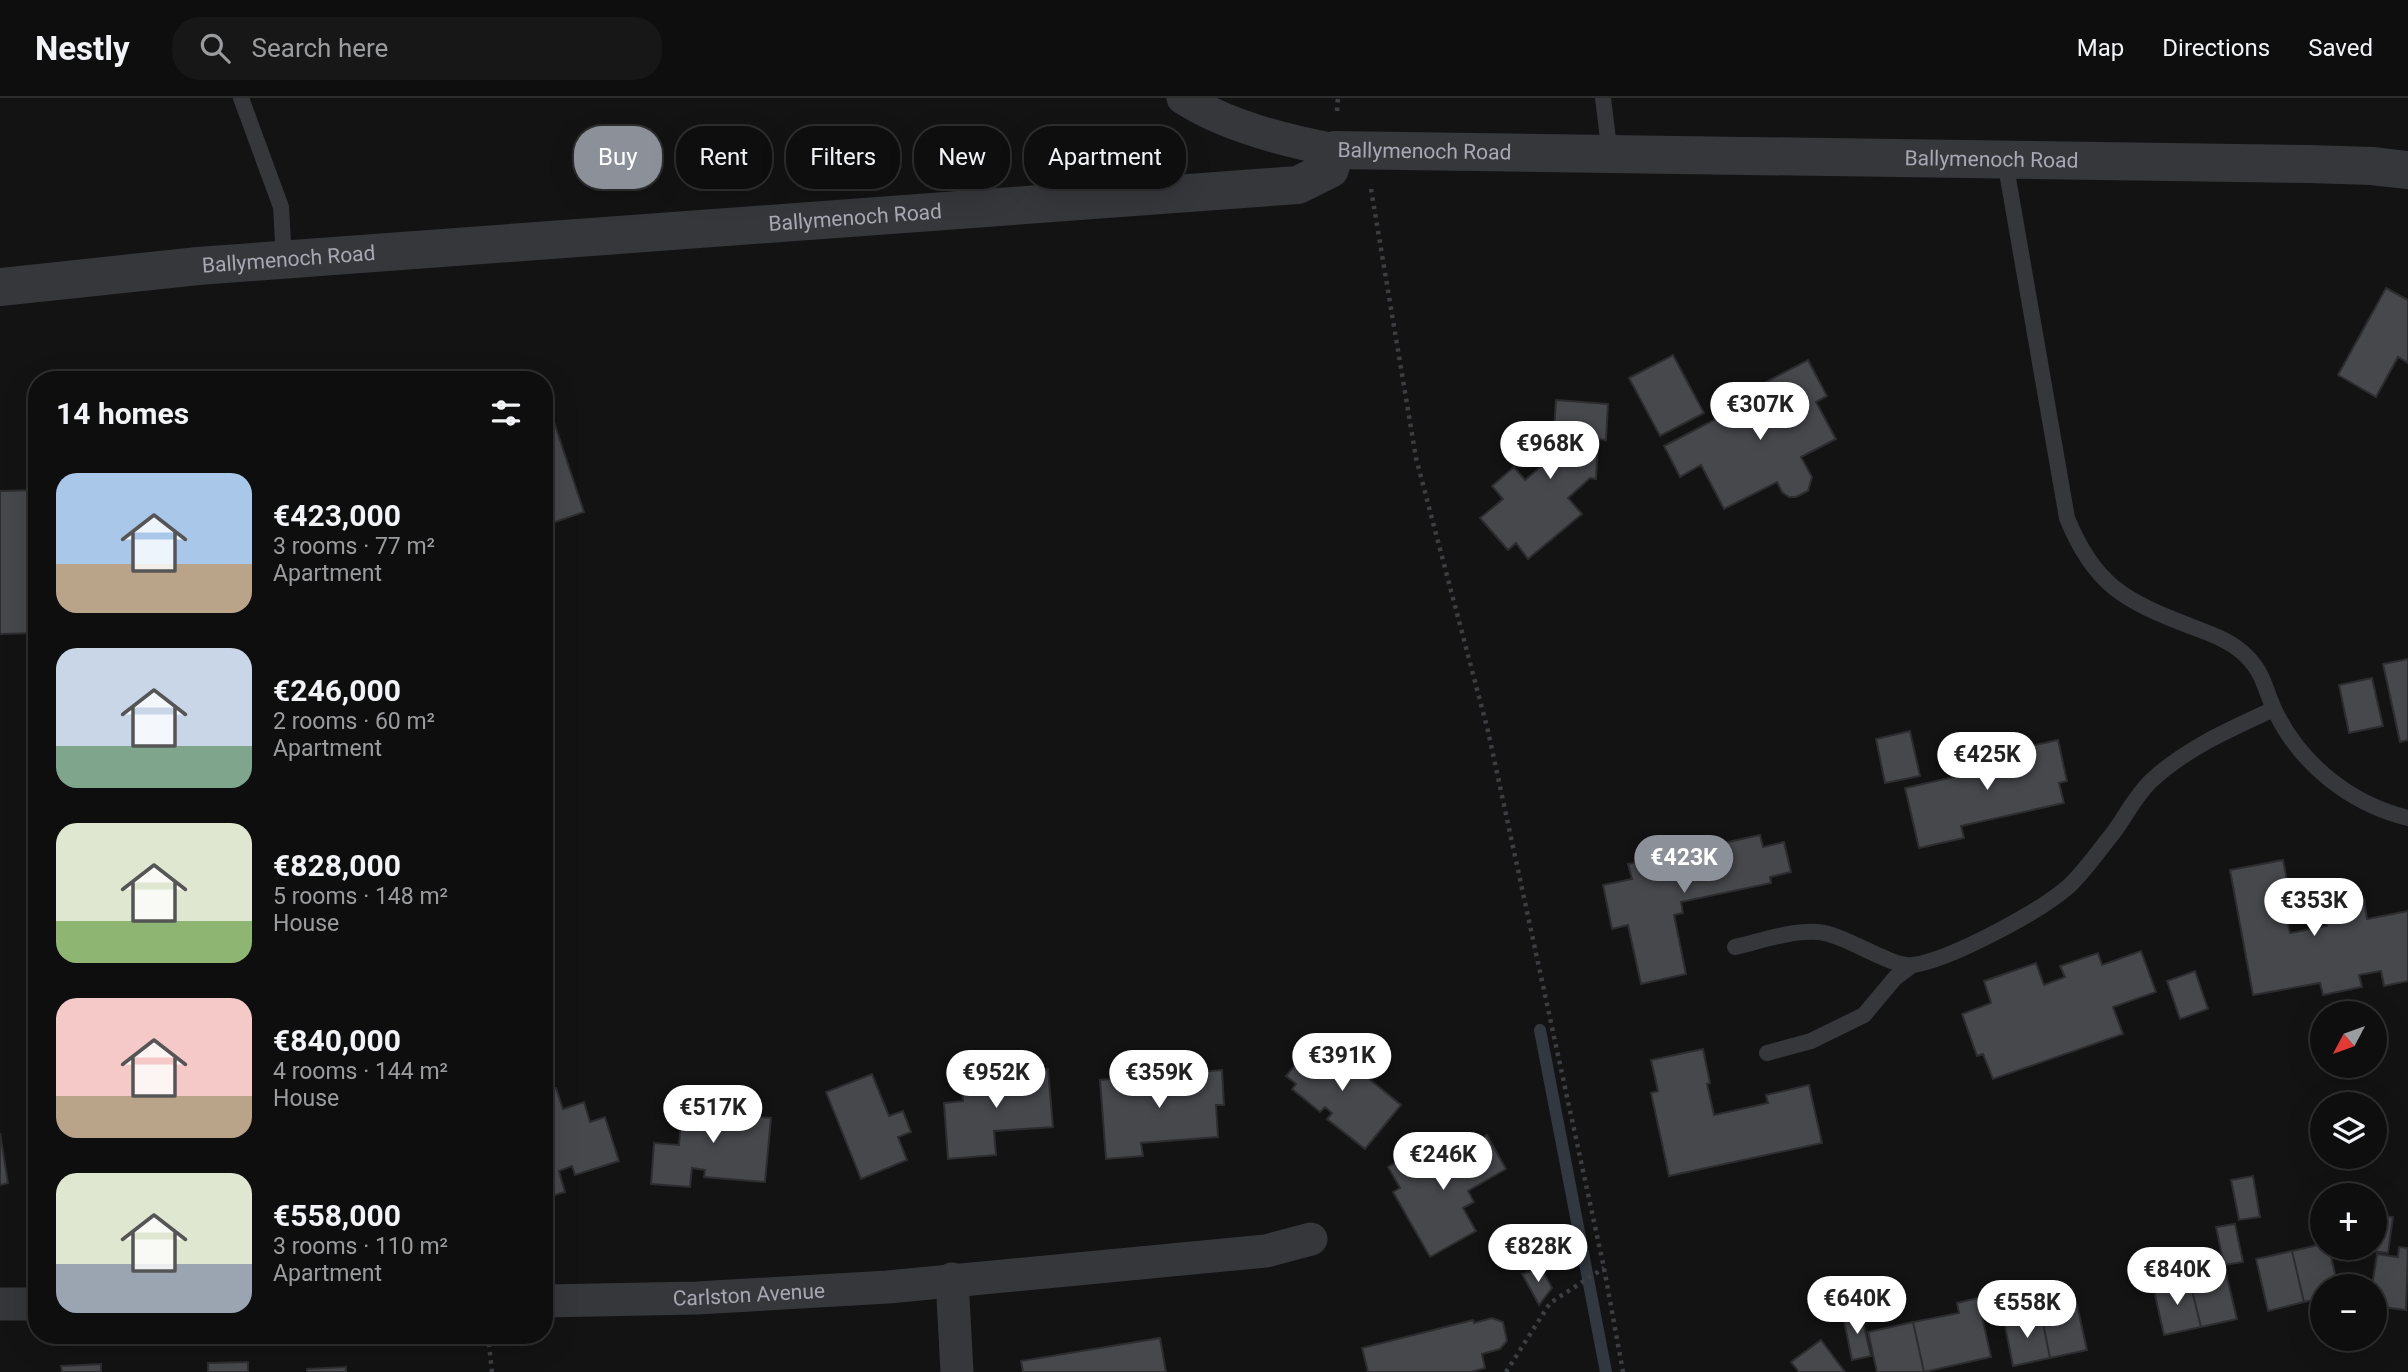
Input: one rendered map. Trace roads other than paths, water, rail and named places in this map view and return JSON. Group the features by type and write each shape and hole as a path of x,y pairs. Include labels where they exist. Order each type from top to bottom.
{"street":[{"path":"1183,98 1242,126 1289,142 1350,151"},
{"name":"Ballymenoch Road","path":"0,287 284,259 1298,185 1330,169 1350,151 2309,164 2408,170"},
{"name":"Carlston Avenue","path":"553,1301 710,1297 888,1287 1252,1252 1311,1239"},
{"path":"952,1279 957,1372"},
{"path":"0,1304 28,1304"}],"lane":[{"path":"242,98 281,207 284,259"},
{"path":"1603,98 1610,155"},
{"path":"2005,161 2067,518 2090,564 2130,600 2226,640 2243,652 2268,687 2274,709 2290,737 2304,754 2334,784 2361,801 2390,814 2408,818"},
{"path":"1767,1053 1811,1041 1864,1015 1895,978 1910,966 1947,955 2021,918 2069,886 2112,836 2149,782 2219,735 2274,709"},
{"path":"1735,947 1792,934 1819,932 1842,938 1879,956 1910,966"}],"waterway":[{"path":"1540,1030 1606,1372"}]}
